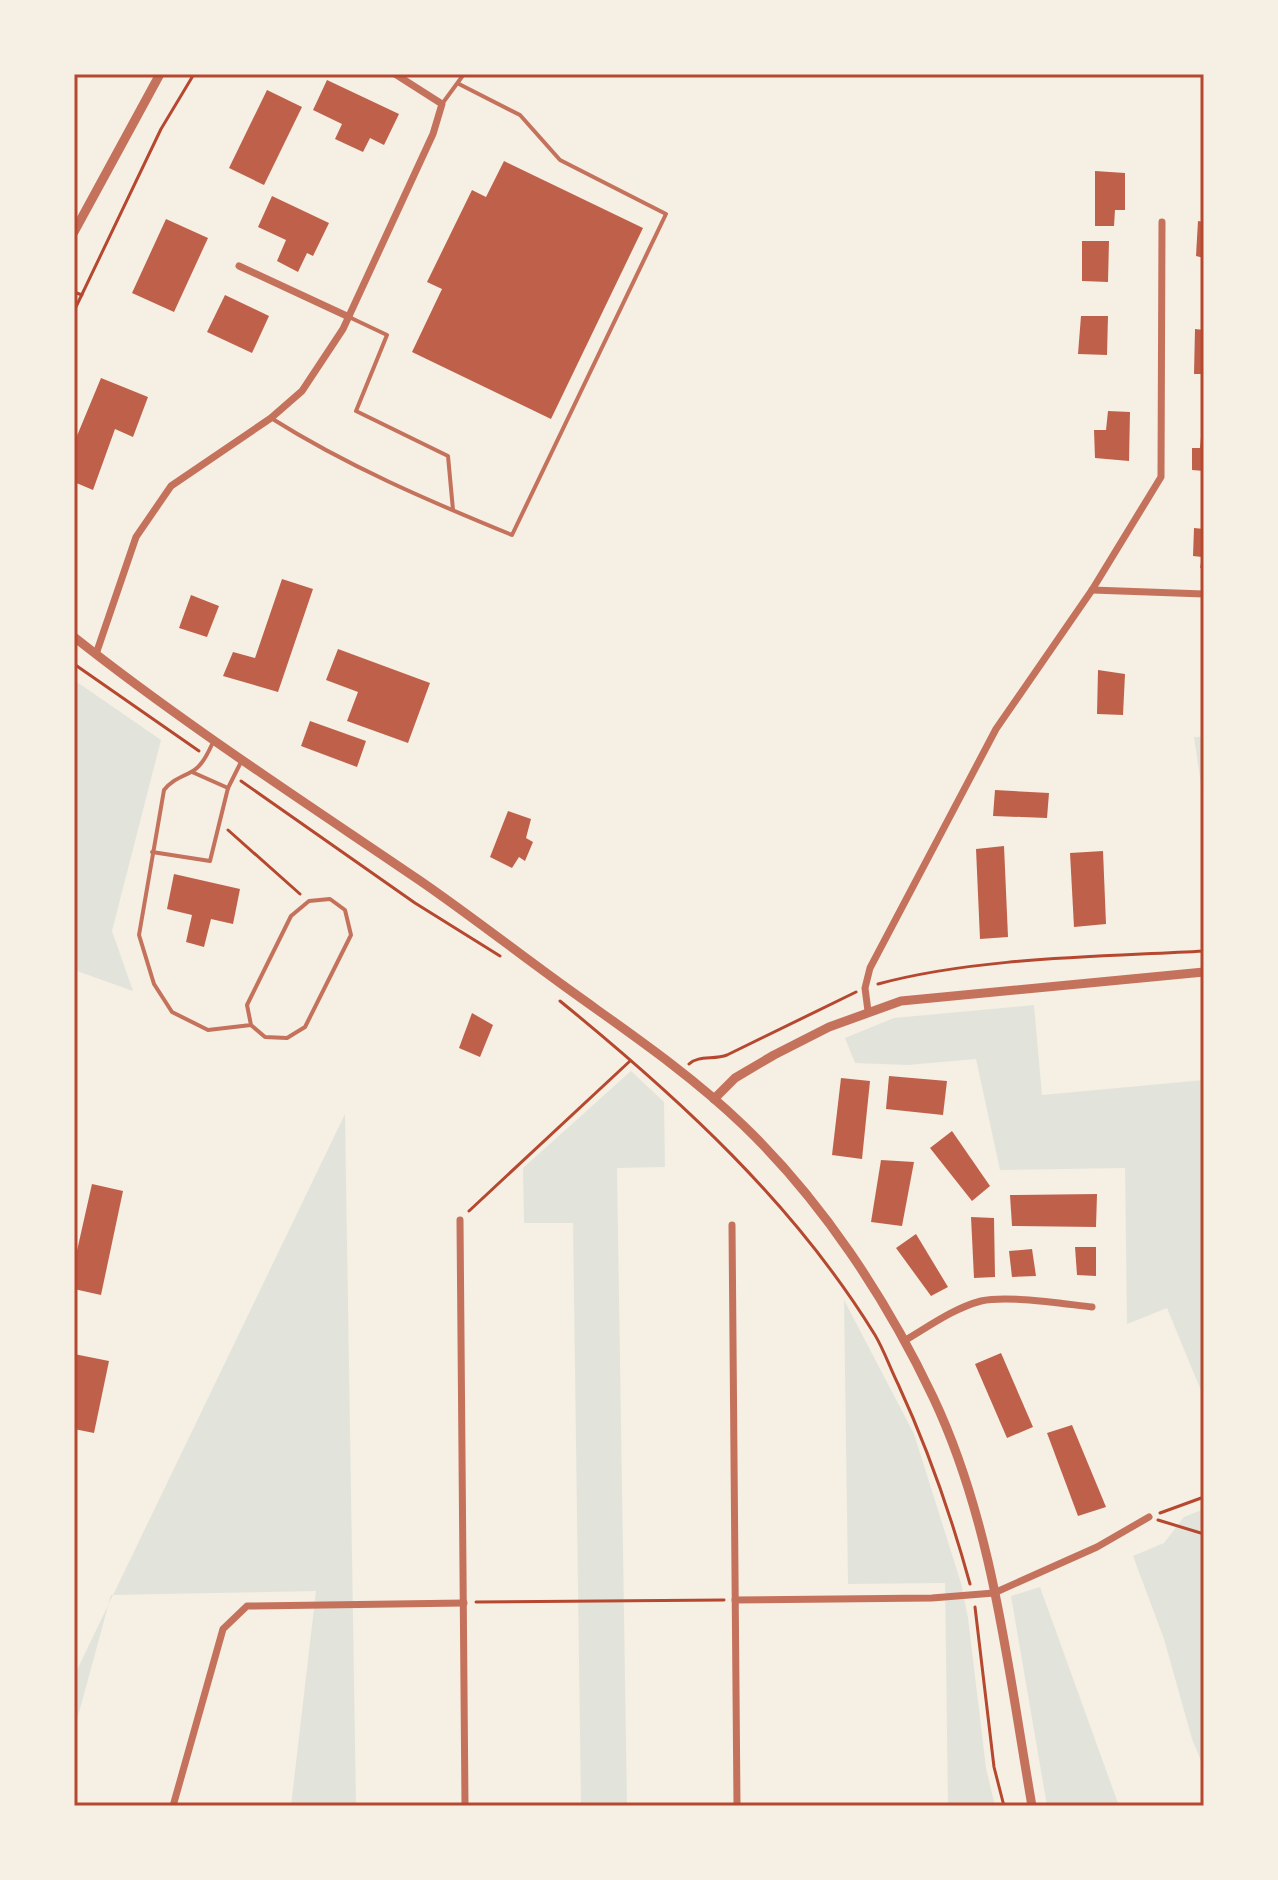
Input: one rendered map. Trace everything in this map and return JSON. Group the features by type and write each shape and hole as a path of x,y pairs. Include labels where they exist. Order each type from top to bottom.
{"street":[{"path":"74,232 160,74"},
{"path":"96,654 136,537 171,486 271,418 302,391 349,317 433,134 442,104 395,74"},
{"path":"868,1011 865,988 870,968 996,729 1092,590 1161,477 1162,222"},
{"path":"239,266 349,317"},
{"path":"1092,590 1204,594"},
{"path":"74,637 243,760 424,883 683,1073 744,1126 785,1170 830,1225 877,1293 934,1399 958,1459 982,1534 1032,1806"},
{"path":"714,1099 735,1078 774,1055 829,1027 901,1001 1204,972"},
{"path":"460,1220 465,1806"},
{"path":"732,1225 737,1806"},
{"path":"904,1341 944,1317 982,1301 1034,1301 1092,1307"},
{"path":"735,1600 973,1596 994,1593 1097,1547 1149,1517"},
{"path":"173,1806 223,1629 247,1606 464,1603"}],"lane":[{"path":"442,104 464,74"},
{"path":"271,418 406,491 512,535 666,214 560,160 520,115 459,84"},
{"path":"349,317 387,335 356,411 448,456 453,511"},
{"path":"214,739 206,757 192,772 183,774 164,790 139,935 154,984 172,1012 208,1030 251,1025"},
{"path":"152,852 210,861 228,788 243,760"},
{"path":"192,772 228,788"},
{"path":"330,899 345,910 351,935 305,1027 287,1038 265,1037 251,1025 247,1005 291,916 309,901 330,899"}],"path":[{"path":"74,311 161,129 194,74"},
{"path":"74,292 82,295"},
{"path":"74,664 206,757"},
{"path":"233,775 415,903 503,958"},
{"path":"220,822 309,901"},
{"path":"550,992 669,1094 764,1185 837,1277 876,1338 921,1434 957,1536 973,1596 994,1767 1004,1806"},
{"path":"460,1220 631,1060"},
{"path":"1149,1517 1204,1497"},
{"path":"1149,1517 1204,1534"},
{"path":"464,1603 735,1600"}],"shaded area":[{"path":"74,680 161,740 112,931 133,991 74,970"},
{"path":"1194,737 1204,737 1204,805"},
{"path":"1034,1005 1042,1095 1204,1080 1204,1398 1167,1308 1127,1324 1125,1168 1000,1170 976,1059 908,1065 855,1063 845,1038 894,1018"},
{"path":"631,1071 664,1102 665,1167 617,1168 627,1806 581,1806 573,1223 524,1223 523,1168"},
{"path":"345,1114 356,1806 291,1806 316,1591 113,1595"},
{"path":"844,1300 914,1434 961,1583 986,1768 995,1806 948,1806 945,1583 848,1584"},
{"path":"1204,1509 1204,1768 1192,1739 1164,1639 1133,1556 1164,1543 1184,1517"},
{"path":"1040,1587 1119,1806 1047,1806 1011,1596"},
{"path":"108,1605 74,1731 74,1676"}],"building":[{"path":"327,80 399,114 384,145 370,138 363,152 335,139 342,124 313,110"},
{"path":"267,90 302,107 264,185 229,168"},
{"path":"504,161 643,228 551,419 412,352 442,289 427,282 472,190 486,197"},
{"path":"1095,171 1125,173 1125,210 1115,210 1114,226 1095,226"},
{"path":"272,196 329,223 313,256 307,253 298,272 277,261 286,240 258,227"},
{"path":"166,219 208,238 174,312 132,293"},
{"path":"1198,221 1204,222 1204,258 1196,256"},
{"path":"1082,241 1109,241 1108,282 1082,281"},
{"path":"225,295 269,316 252,353 207,332"},
{"path":"1081,316 1108,316 1107,355 1078,354"},
{"path":"1195,329 1204,330 1204,374 1194,374"},
{"path":"101,378 148,397 133,437 115,429 93,490 74,482 74,443"},
{"path":"1108,411 1130,412 1129,461 1095,458 1094,430 1106,430"},
{"path":"1201,437 1204,437 1204,471 1192,470 1192,448 1200,448"},
{"path":"1194,528 1204,529 1204,567 1200,568 1202,557 1193,556"},
{"path":"282,579 313,589 278,692 223,676 233,652 255,658"},
{"path":"191,595 219,606 207,637 179,628"},
{"path":"338,649 430,683 408,743 347,721 358,692 326,680"},
{"path":"1098,670 1125,674 1123,715 1097,714"},
{"path":"310,721 366,741 357,767 301,746"},
{"path":"995,790 1049,793 1047,818 993,816"},
{"path":"508,811 531,819 526,838 533,842 525,861 519,857 512,868 490,857"},
{"path":"1004,846 1008,937 980,939 976,849"},
{"path":"1103,851 1106,924 1074,927 1070,853"},
{"path":"174,874 240,889 233,924 211,919 204,947 186,942 192,915 167,909"},
{"path":"472,1013 493,1025 480,1057 459,1048"},
{"path":"889,1076 947,1081 943,1115 886,1109"},
{"path":"841,1078 870,1081 862,1159 832,1155"},
{"path":"952,1131 990,1186 972,1201 930,1148"},
{"path":"881,1160 914,1162 902,1226 871,1222"},
{"path":"92,1184 123,1191 101,1295 74,1289 74,1264"},
{"path":"1097,1194 1096,1227 1012,1226 1010,1195"},
{"path":"971,1217 994,1218 995,1277 974,1278"},
{"path":"916,1234 948,1287 931,1296 896,1248"},
{"path":"1075,1247 1096,1247 1096,1276 1077,1275"},
{"path":"1032,1249 1036,1276 1012,1277 1009,1251"},
{"path":"1001,1353 1033,1427 1007,1438 975,1364"},
{"path":"74,1354 109,1361 94,1433 74,1429"},
{"path":"1072,1425 1106,1507 1078,1516 1047,1433"}]}
